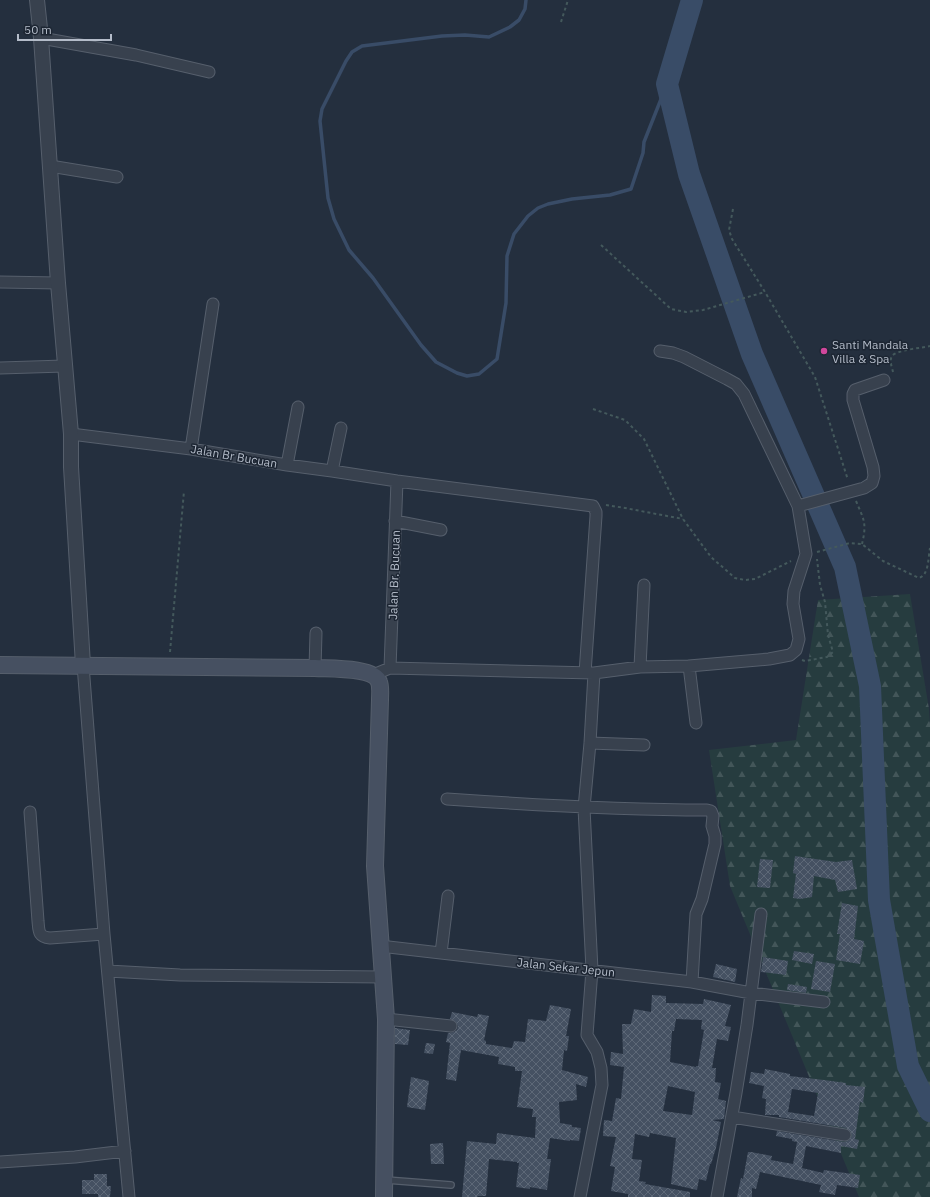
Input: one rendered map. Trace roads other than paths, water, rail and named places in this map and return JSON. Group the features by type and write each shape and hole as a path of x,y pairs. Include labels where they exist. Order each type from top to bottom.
{"main road":[{"path":"0,665 315,668 359,671 378,678 380,682 379,781 375,866 386,1019 384,1197"}],"street":[{"path":"37,0 64,366 71,434 71,468 83,665 104,934 129,1197"},
{"path":"41,38 136,55 209,72"},
{"path":"50,166 117,177"},
{"path":"0,282 58,283"},
{"path":"191,449 213,304"},
{"path":"373,675 390,668 590,673 640,667 689,666 769,659 790,655 796,650 799,639 793,604 794,591 806,554 801,506 744,394 736,384 684,357 673,353 660,351"},
{"path":"0,368 64,366"},
{"path":"801,506 847,493 868,486 872,483 874,476 873,467 852,400 855,390 884,380"},
{"path":"287,465 298,407"},
{"path":"332,471 341,428"},
{"name":"Jalan Br Bucuan","path":"71,434 191,449 397,481 593,506 596,516 590,673"},
{"name":"Jalan Br. Bucuan","path":"390,668 397,481"},
{"path":"395,521 441,530"},
{"path":"640,667 644,585"},
{"path":"315,668 316,633"},
{"path":"689,666 696,723"},
{"path":"580,1197 602,1085 600,1063 587,1035 592,970 584,808 590,743 590,673"},
{"path":"590,743 644,745"},
{"path":"447,799 584,808 711,811 713,813 711,822 715,836 715,844 702,898 696,914 692,982"},
{"path":"30,812 40,933 44,938 104,934"},
{"path":"441,953 448,896"},
{"path":"717,1197 745,1040 761,914"},
{"name":"Jalan Sekar Jepun","path":"380,946 692,982 751,993 824,1002"},
{"path":"108,971 180,974 383,977"},
{"path":"386,1019 451,1026"},
{"path":"732,1117 845,1135"},
{"path":"0,1162 125,1151"}],"lane":[{"path":"384,1180 452,1186"}],"waterway":[{"path":"526,0 525,9 519,20 510,27 489,37 465,35 442,36 362,46 352,52 346,61 322,109 320,121 328,198 334,219 349,250 373,278 421,345 436,362 457,373 467,376 479,374 497,359 506,303 507,256 514,234 528,216 538,208 548,204 572,199 610,195 631,189 643,153 644,142 667,84"},
{"path":"692,0 667,84 689,174 752,354 845,567 870,686 879,900 908,1066 930,1111"}],"place":[{"name":"Santi Mandala Villa & Spa","path":"824,351"}]}
